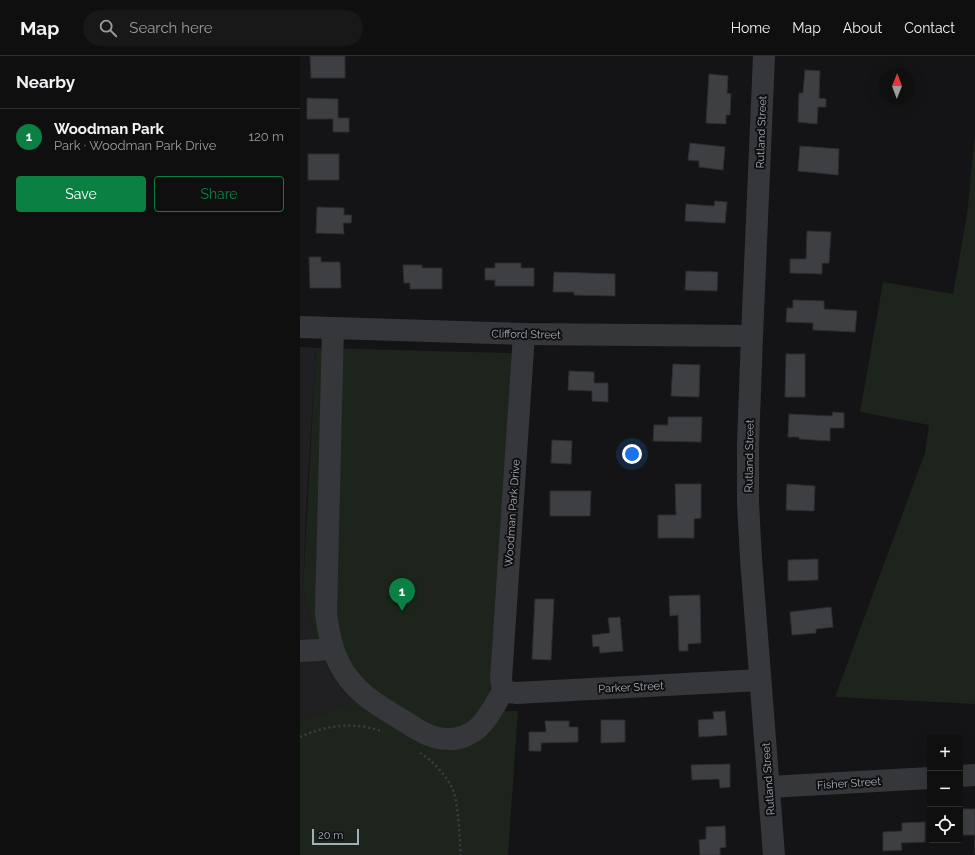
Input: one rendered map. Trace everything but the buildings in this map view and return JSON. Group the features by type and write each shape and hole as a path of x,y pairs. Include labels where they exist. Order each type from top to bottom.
{"street":[{"name":"Rutland Street","path":"764,56 748,444 748,503 751,566 774,855"},
{"name":"Clifford Street","path":"300,327 524,334 752,336"},
{"path":"333,328 326,613 328,633 339,663 346,676 370,700 420,732 433,737 448,739 458,738 470,734 480,726 490,714 503,691"},
{"name":"Woodman Park Drive","path":"503,691 500,679 524,334"},
{"path":"300,651 333,649"},
{"name":"Parker Street","path":"503,691 516,693 760,680"},
{"path":"963,776 975,775"},
{"name":"Fisher Street","path":"768,787 927,778"}],"path":[{"path":"300,737 326,727 349,726 368,727 387,734"},
{"path":"418,752 436,766 452,789 455,800 462,855"}],"shaded area":[{"path":"975,133 975,704 835,697 925,453 929,425 860,412 883,282 953,294 967,215"},
{"path":"300,347 316,348 303,588 322,659 336,682 353,702 300,722"},
{"path":"316,348 512,353 489,711 518,711 508,855 300,855 300,722 352,702 336,682 322,659 303,588"}],"place":[{"name":"Woodman Park","path":"402,611"}]}
